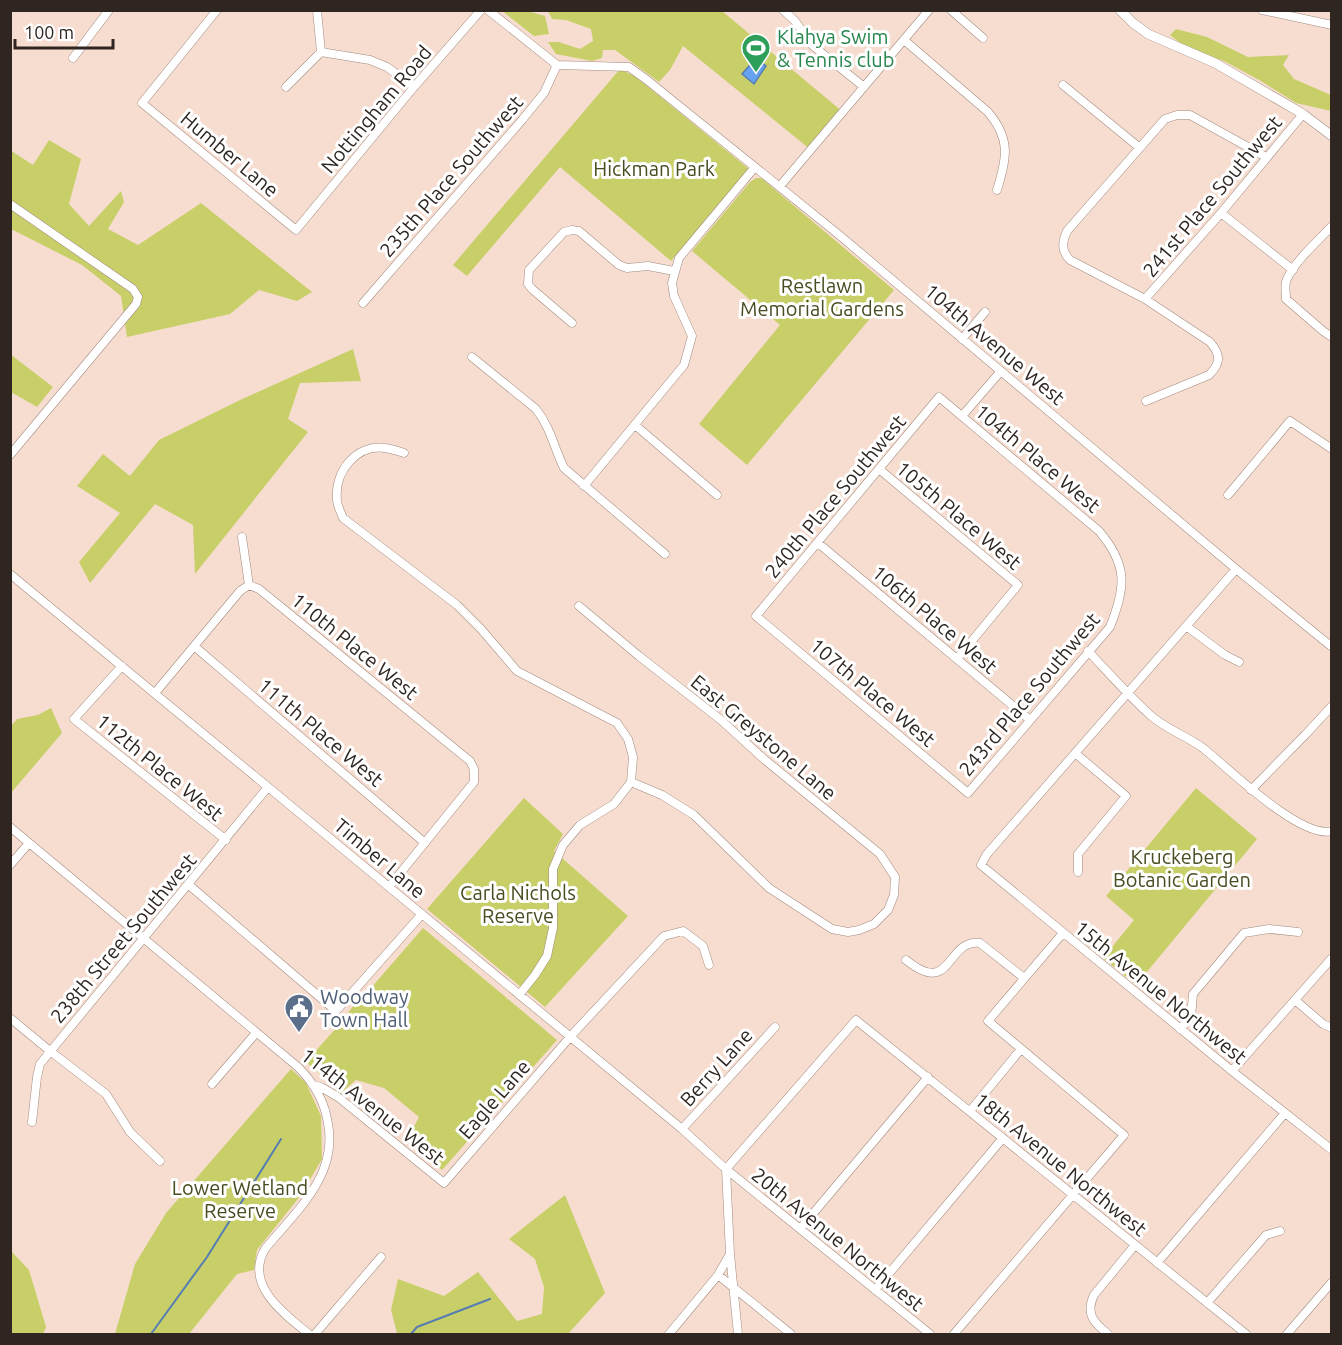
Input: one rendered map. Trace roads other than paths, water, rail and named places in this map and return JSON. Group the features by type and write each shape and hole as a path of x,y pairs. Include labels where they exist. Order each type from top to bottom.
{"main road":[{"path":"1120,10 1148,34 1215,63 1304,114 1332,136"}],"street":[{"path":"73,58 106,14 97,10"},
{"name":"Humber Lane","path":"217,10 142,103 296,230"},
{"path":"317,10 321,52"},
{"name":"Nottingham Road","path":"296,230 481,10"},
{"path":"488,10 557,65"},
{"path":"783,10 795,21 812,45 864,87"},
{"path":"780,186 929,10"},
{"path":"951,10 983,38"},
{"path":"1264,11 1332,25"},
{"path":"904,40 999,124 1006,153 1005,165 997,190"},
{"path":"286,87 321,52"},
{"path":"321,52 370,60 387,68 414,87"},
{"name":"104th Avenue West","path":"557,65 629,67 780,186 1332,647"},
{"name":"235th Place Southwest","path":"363,303 522,120 544,93 557,65"},
{"path":"1063,85 1140,148"},
{"name":"241st Place Southwest","path":"1145,299 1304,114"},
{"path":"1146,401 1209,375 1220,359 1217,350 1210,342 1145,299 1070,260 1065,255 1063,246 1067,231 1165,119 1190,115 1266,157"},
{"path":"584,486 684,364 692,336 674,296 672,283 674,271 679,258 755,167"},
{"path":"10,204 133,289 138,297 136,304 10,455"},
{"path":"1221,213 1293,270"},
{"path":"1332,226 1286,281 1286,299 1323,332 1332,337"},
{"path":"572,323 528,284 530,270 564,232 579,231 619,265 627,268 648,266 674,271"},
{"path":"962,339 985,312"},
{"path":"472,357 536,409 545,420 564,468 665,554"},
{"path":"962,416 1001,371"},
{"name":"104th Place West","path":"939,397 1099,531 1113,547"},
{"name":"240th Place Southwest","path":"756,616 939,397"},
{"path":"1228,495 1290,421 1332,449"},
{"path":"635,425 717,495"},
{"path":"404,453 384,448 369,450 354,456 343,468 338,484 336,502 343,518 457,605 517,671 617,723 628,739 633,757 631,782 614,804 580,825 563,845 553,869 553,928 547,956 519,994"},
{"name":"105th Place West","path":"879,469 1018,585 957,659"},
{"path":"155,693 240,591 249,585 242,537"},
{"name":"106th Place West","path":"818,543 1030,720"},
{"name":"243rd Place Southwest","path":"968,793 1110,627 1119,604 1121,574 1113,547"},
{"path":"1078,872 1078,854 1126,796 1075,753 1236,569"},
{"name":"Timber Lane","path":"10,574 682,1129 726,1169"},
{"name":"110th Place West","path":"249,585 259,589 470,761 474,769 474,782 425,843"},
{"name":"East Greystone Lane","path":"579,606 639,657 721,720 765,760 880,854 895,877 894,895 888,910 874,924 859,930 849,932 832,929 769,888 694,815 662,795 631,782"},
{"name":"107th Place West","path":"756,616 968,793"},
{"path":"1186,626 1225,655 1239,662"},
{"name":"111th Place West","path":"194,646 425,843"},
{"path":"1088,651 1150,715 1169,730 1203,748 1251,790 1297,822 1313,829 1330,831"},
{"name":"112th Place West","path":"122,666 74,719 226,840"},
{"path":"1251,790 1332,706"},
{"name":"15th Avenue Northwest","path":"1075,753 987,854 981,865 1180,1029 1332,1150"},
{"name":"238th Street Southwest","path":"32,1122 40,1064 268,788"},
{"name":"114th Avenue West","path":"10,827 298,1067 313,1084 321,1086 338,1097 444,1183"},
{"path":"10,865 29,843"},
{"path":"389,887 425,843"},
{"path":"189,885 336,1011 422,914"},
{"path":"1180,1029 1191,1017 1193,994 1244,933 1269,929 1298,932"},
{"name":"Eagle Lane","path":"444,1183 570,1037 664,936 683,931 703,946 709,965"},
{"path":"954,1335 1124,1136 988,1021 1063,933"},
{"path":"906,960 916,969 932,974 940,971 965,946 975,942 980,943 1024,978"},
{"path":"1232,1071 1332,958"},
{"path":"1295,1000 1323,1024 1332,1028"},
{"path":"10,1018 50,1052 106,1094 130,1132 160,1161"},
{"name":"18th Avenue Northwest","path":"726,1169 856,1020 1246,1335"},
{"name":"Berry Lane","path":"682,1129 775,1027"},
{"path":"212,1084 256,1033"},
{"path":"970,1111 1021,1049"},
{"path":"800,1229 928,1077"},
{"path":"309,1335 272,1302 262,1283 260,1265 265,1248 318,1182 328,1161 331,1137 327,1116 313,1084"},
{"path":"1157,1263 1285,1113"},
{"path":"875,1290 1003,1138"},
{"path":"726,1169 730,1254 738,1335"},
{"name":"20th Avenue Northwest","path":"726,1169 930,1335"},
{"path":"1207,1303 1266,1235 1280,1231"},
{"path":"1108,1335 1095,1324 1091,1317 1090,1309 1094,1295 1135,1245"},
{"path":"669,1335 718,1275 730,1254"},
{"path":"315,1335 381,1257"},
{"path":"718,1275 791,1335"},
{"path":"1287,1335 1332,1282"}],"water":[{"path":"756,58 766,66 754,84 742,74"}],"waterway":[{"path":"151,1334 207,1257 281,1139"},
{"path":"411,1334 417,1327 490,1299"}],"place":[{"name":"Klahya Swim & Tennis club","path":"756,74"},
{"name":"Woodway Town Hall","path":"299,1034"}],"park label":[{"name":"Hickman Park","path":"654,168"},
{"name":"Restlawn Memorial Gardens","path":"822,296"},
{"name":"Kruckeberg Botanic Garden","path":"1182,868"},
{"name":"Carla Nichols Reserve","path":"518,904"},
{"name":"Lower Wetland Reserve","path":"240,1198"}]}
